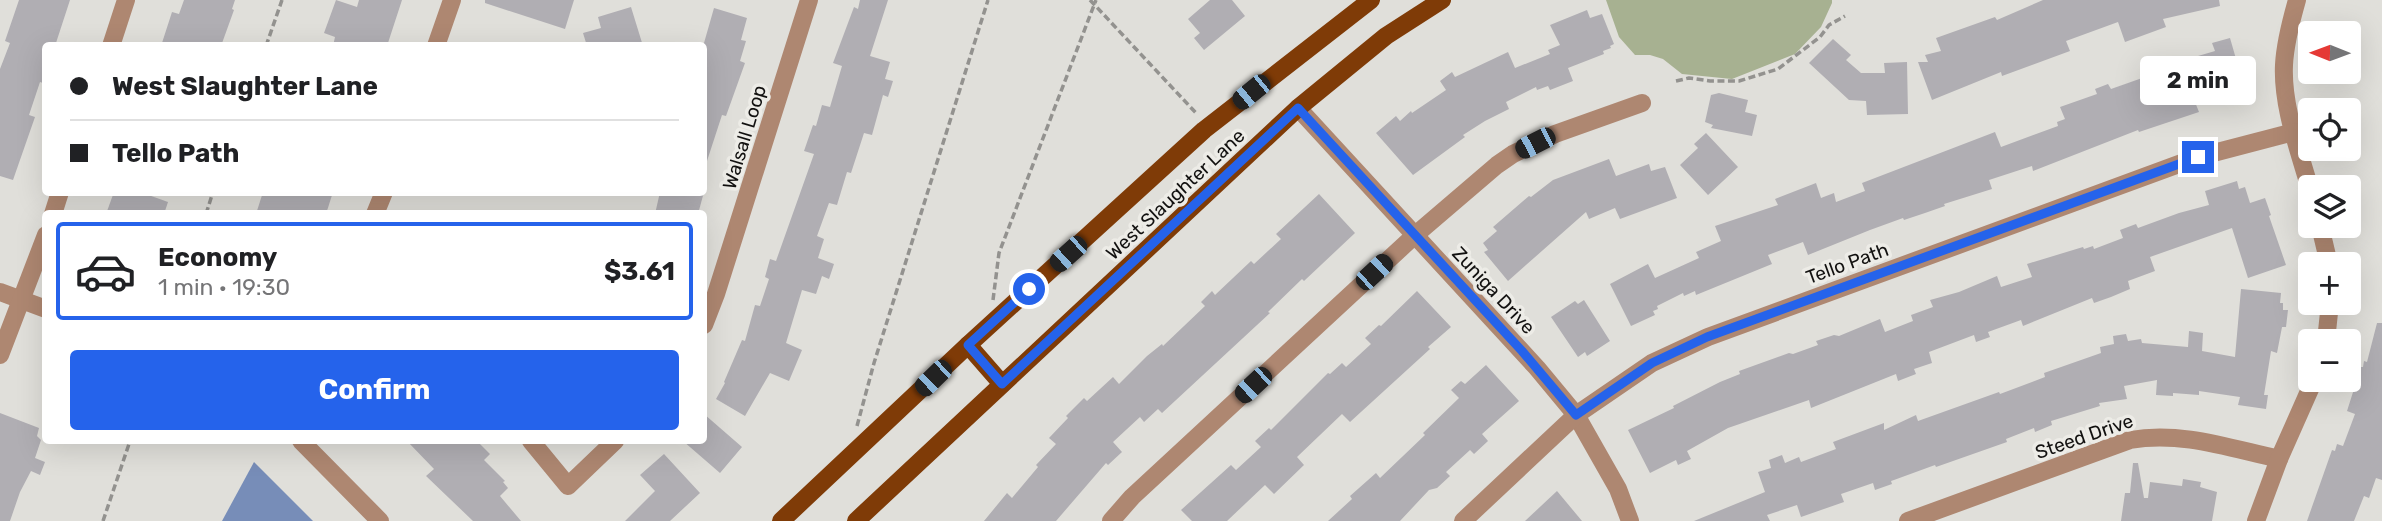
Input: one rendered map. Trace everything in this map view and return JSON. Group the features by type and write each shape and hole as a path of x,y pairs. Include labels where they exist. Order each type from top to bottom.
{"main road":[{"name":"West Slaughter Lane","path":"781,521 968,345 1204,130 1371,0"},
{"name":"West Slaughter Lane","path":"856,521 1298,108 1386,36 1442,0"},
{"path":"968,345 1002,384"}],"street":[{"path":"112,42 126,0"},
{"path":"437,42 452,0"},
{"name":"Walsall Loop","path":"707,317 809,0"},
{"path":"2297,0 2289,26 2284,66 2294,132 2306,175"},
{"path":"1111,521 1132,497 1470,187 1513,154 1555,134 1642,103"},
{"name":"Zuniga Drive","path":"1298,108 1530,359 1576,415 1618,489 1630,521"},
{"name":"Tello Path","path":"1463,521 1576,415 1652,363 1707,337 2198,157 2294,132"},
{"path":"0,355 42,246"},
{"path":"0,292 42,308"},
{"path":"2256,521 2279,459 2309,392"},
{"name":"Steed Drive","path":"1908,521 2130,440 2148,436 2183,437 2279,459"},
{"path":"304,444 380,521"},
{"path":"533,444 568,486 612,444"}],"path":[{"path":"267,42 282,0"},
{"path":"856,429 874,363 988,0"},
{"path":"1090,0 1096,2 1200,117"},
{"path":"993,300 999,253 1096,2"},
{"path":"1676,81 1689,78 1739,81 1778,69 1821,37 1829,25 1845,16"},
{"path":"103,521 129,444"}],"green space":[{"path":"1606,0 1832,0 1832,3 1821,27 1795,54 1732,79 1682,74 1663,59 1650,55 1635,55 1619,37"}],"water":[{"path":"254,462 313,521 222,521"}],"building":[{"path":"19,0 70,0 56,42 42,42 42,83 40,82 29,115 35,117 13,180 0,176 0,69 10,43 5,41"},
{"path":"184,0 235,0 222,42 162,42 172,12 179,14"},
{"path":"336,0 357,7 359,0 402,0 388,42 334,42 335,37 324,33"},
{"path":"485,0 574,0 565,29 485,3"},
{"path":"860,0 888,0 870,56 890,62 885,79 893,81 888,97 883,95 872,135 864,133 851,173 847,172 837,205 829,203 817,236 824,239 818,258 834,264 829,279 822,276 816,294 802,290 786,343 802,350 789,381 770,373 745,416 716,399 742,340 745,341 755,305 760,306 769,279 765,277 770,259 776,261 814,154 804,151 822,105 830,107 842,66 833,63 854,7 858,9"},
{"path":"1210,0 1232,0 1245,16 1204,50 1194,38 1200,33 1188,19"},
{"path":"2043,0 2219,0 2220,6 2163,19 2166,27 2125,42 2118,22 2066,41 2070,51 2002,76 2001,72 1932,100 1918,62 1928,62 1925,55 1941,51 1936,38 1995,17 1997,20"},
{"path":"631,7 642,42 586,42 583,33 601,28 598,17"},
{"path":"714,8 747,18 741,40 746,41 740,61 745,63 726,116 722,115 707,161 707,42 704,42"},
{"path":"1587,10 1590,18 1602,14 1614,44 1611,48 1603,51 1604,54 1568,68 1573,81 1550,90 1548,86 1537,90 1536,87 1506,102 1509,109 1463,135 1465,137 1413,175 1376,133 1396,116 1400,121 1411,111 1412,113 1446,90 1440,81 1452,72 1455,77 1508,52 1515,68 1550,54 1548,50 1560,45 1550,25"},
{"path":"2230,38 2245,90 2223,96 2221,89 2193,97 2199,112 2139,132 2138,130 2033,171 2032,166 1989,180 1992,189 1904,220 1903,218 1808,255 1803,242 1768,255 1772,264 1696,295 1695,291 1684,296 1683,293 1657,306 1658,309 1653,311 1655,315 1631,326 1610,284 1648,264 1655,278 1699,258 1696,252 1721,241 1715,226 1778,205 1775,199 1816,183 1821,198 1834,193 1836,202 1865,191 1862,183 1995,132 2001,147 2058,126 2057,122 2065,119 2060,107 2097,94 2095,89 2108,84 2111,89 2145,77 2143,69 2179,56 2181,61 2215,51 2212,43"},
{"path":"1833,39 1851,55 1846,60 1861,73 1885,73 1884,63 1907,62 1908,114 1867,115 1866,101 1849,100 1809,63"},
{"path":"1719,93 1748,100 1745,112 1757,115 1752,136 1711,128 1713,125 1705,122 1711,95"},
{"path":"1706,133 1738,167 1708,195 1680,165 1698,148 1694,144"},
{"path":"1609,159 1616,176 1649,164 1651,171 1665,167 1677,198 1620,219 1615,208 1589,219 1586,212 1508,281 1484,252 1488,250 1483,243 1497,231 1493,227 1529,196 1553,180"},
{"path":"2237,181 2239,189 2245,187 2250,203 2265,198 2286,265 2248,278 2232,228 2150,257 2155,271 2128,281 2130,289 2094,303 2092,298 2023,326 2021,320 1988,332 1990,337 1976,342 1974,335 1929,352 1932,363 1914,369 1916,374 1898,381 1896,374 1811,408 1809,400 1728,428 1687,451 1691,459 1678,465 1676,460 1650,473 1628,430 1740,374 1739,371 1818,345 1816,341 1839,336 1880,319 1885,332 1913,321 1911,315 1933,307 1930,300 1959,292 1997,276 2001,287 2032,277 2027,264 2083,247 2093,246 2094,249 2123,238 2120,230 2136,224 2138,228 2209,205 2205,191"},
{"path":"1319,194 1355,233 1304,281 1302,279 1268,312 1270,313 1162,413 1158,409 1144,422 1140,417 1113,442 1122,452 1108,465 1106,463 1056,521 984,521 1007,493 1012,498 1038,467 1036,465 1056,444 1049,438 1084,398 1087,401 1113,377 1119,384 1147,356 1162,344 1163,346 1205,306 1201,302 1212,291 1215,295 1251,261 1254,264 1281,239 1276,234"},
{"path":"113,196 151,196 168,202 165,210 107,210"},
{"path":"262,196 332,196 327,210 257,210"},
{"path":"659,196 703,196 699,210 656,210"},
{"path":"2241,289 2281,293 2280,303 2283,303 2283,310 2288,310 2286,327 2282,327 2277,353 2271,351 2264,395 2268,395 2266,409 2238,405 2240,397 2199,391 2199,395 2156,395 2157,380 2124,386 2127,399 2099,403 2100,406 2051,421 2052,425 2035,432 2034,428 2006,439 2007,442 1891,481 1892,484 1875,490 1873,483 1841,494 1844,502 1801,517 1797,505 1767,515 1770,521 1694,521 1765,492 1758,472 1771,468 1769,460 1782,455 1785,463 1799,457 1801,462 1836,449 1833,442 1884,423 1884,430 1916,415 1918,421 1999,392 2000,394 2045,377 2044,373 2101,353 2100,347 2114,344 2113,336 2126,334 2128,341 2141,339 2142,343 2188,347 2189,331 2203,333 2202,351 2235,357"},
{"path":"1417,291 1451,327 1350,422 1342,414 1297,457 1304,465 1274,494 1265,485 1227,521 1192,521 1181,510 1231,465 1236,470 1261,447 1255,441 1269,428 1271,430 1328,373 1342,363 1346,367 1371,344 1365,338"},
{"path":"1584,300 1610,341 1587,356 1585,352 1578,357 1551,317 1575,301 1578,304"},
{"path":"2377,323 2382,323 2382,480 2376,478 2369,498 2364,496 2354,521 2307,521 2332,450 2335,451 2337,444 2343,446 2355,414 2347,411 2353,392 2361,392 2361,367 2364,361 2367,362"},
{"path":"1486,365 1519,401 1482,434 1488,441 1474,454 1470,450 1446,472 1450,476 1437,488 1429,490 1400,521 1328,521 1352,499 1350,496 1376,473 1380,478 1425,435 1423,433 1459,398 1451,390 1461,381 1465,384"},
{"path":"0,413 39,428 37,436 41,440 35,458 45,462 40,475 31,471 10,521 0,521"},
{"path":"707,417 742,447 720,473 686,444 707,444"},
{"path":"410,444 480,444 490,454 484,460 505,481 503,482 508,488 500,496 521,521 473,521 426,476 434,469"},
{"path":"664,454 700,493 670,521 625,521 655,491 640,475"},
{"path":"2133,463 2138,463 2144,498 2148,498 2150,482 2182,486 2183,479 2201,482 2200,487 2217,492 2212,521 2121,521 2125,493 2130,493"},
{"path":"1557,491 1582,521 1525,521"}],"route":[{"path":"1029,289 968,345 1002,384 1298,108 1522,351 1576,415 1652,363 1707,337 2198,157"}]}
